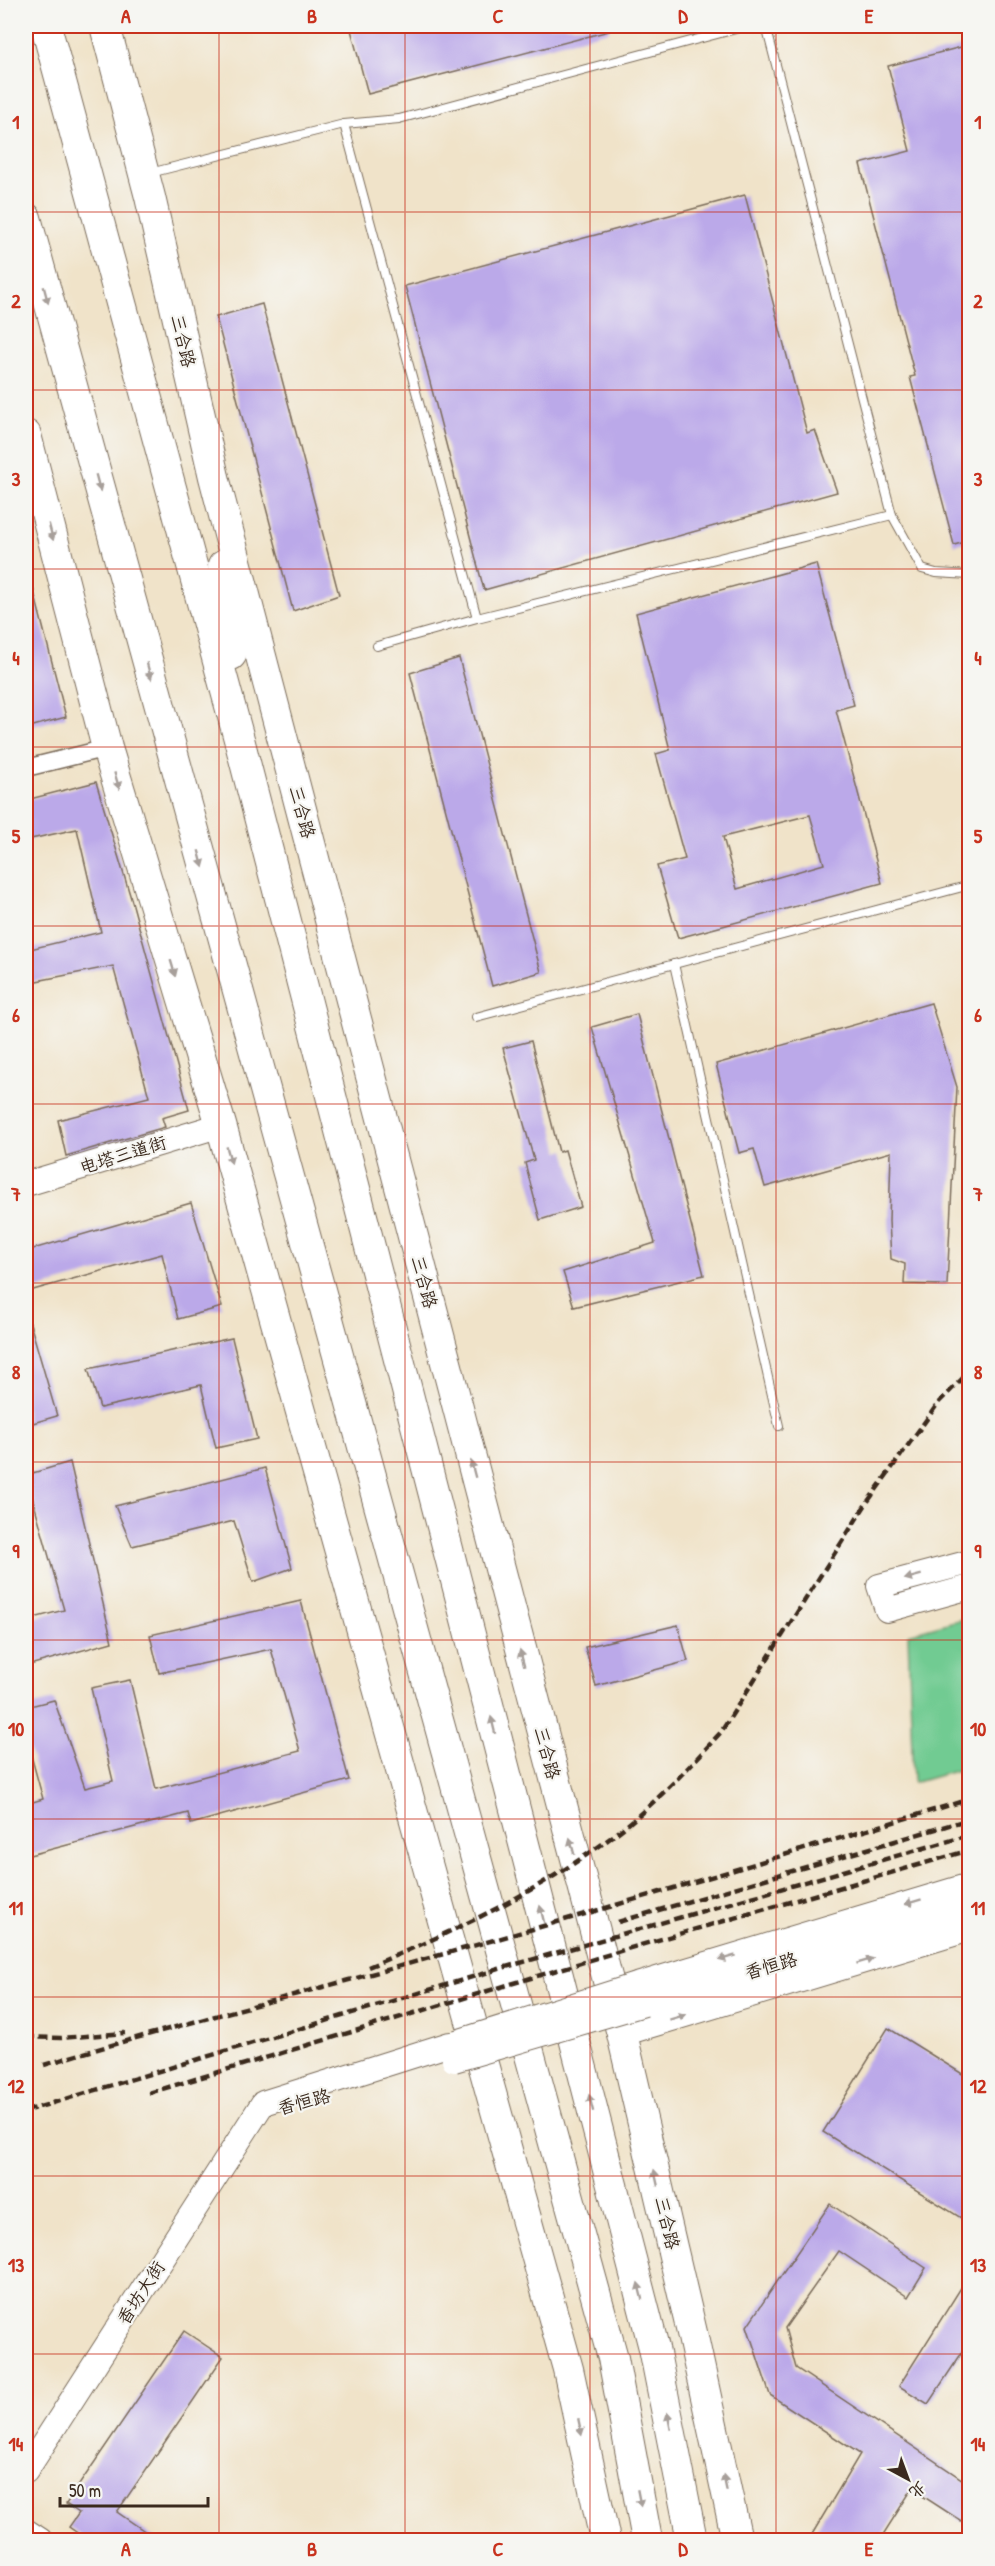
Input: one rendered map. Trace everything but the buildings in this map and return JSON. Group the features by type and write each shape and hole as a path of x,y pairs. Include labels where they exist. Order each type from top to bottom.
{"highway":[{"path":"46,26 239,739 654,2348 693,2541"},
{"name":"三合路","path":"105,26 144,174 214,477 622,2034 693,2337 737,2541"},
{"path":"26,218 30,242 613,2358 647,2541"},
{"path":"26,435 107,748 221,1125 568,2369 605,2541"},
{"path":"214,477 239,739"}],"main road":[{"name":"电塔三道街","path":"26,1184 221,1125"},
{"path":"969,1562 879,1586 887,1610 969,1587"},
{"name":"香恒路","path":"257,2114 262,2103 452,2052 641,1994 969,1886"},
{"name":"香恒路","path":"641,1994 969,1909"},
{"path":"622,2034 969,1929"},
{"name":"香坊大街","path":"26,2471 257,2114"},
{"path":"26,2531 40,2541"}],"street":[{"path":"26,768 107,748"}],"lane":[{"path":"144,174 344,124 399,119 747,26"},
{"path":"765,26 892,515 922,569 936,573 969,574"},
{"path":"344,124 477,618"},
{"path":"377,646 477,618 892,515"},
{"path":"476,1017 969,885"},
{"path":"674,964 779,1426"}],"green space":[{"path":"969,1617 969,1767 913,1783 908,1634"}],"railway":[{"path":"368,1967 490,1912 549,1879 621,1830 666,1790 721,1732 866,1504 939,1402 970,1371"},
{"path":"44,2065 559,1921 970,1799"},
{"path":"618,1922 970,1819"},
{"path":"26,2111 499,1969 970,1835"},
{"path":"149,2093 627,1949 970,1850"},
{"path":"26,2037 61,2038 125,2033"}]}
